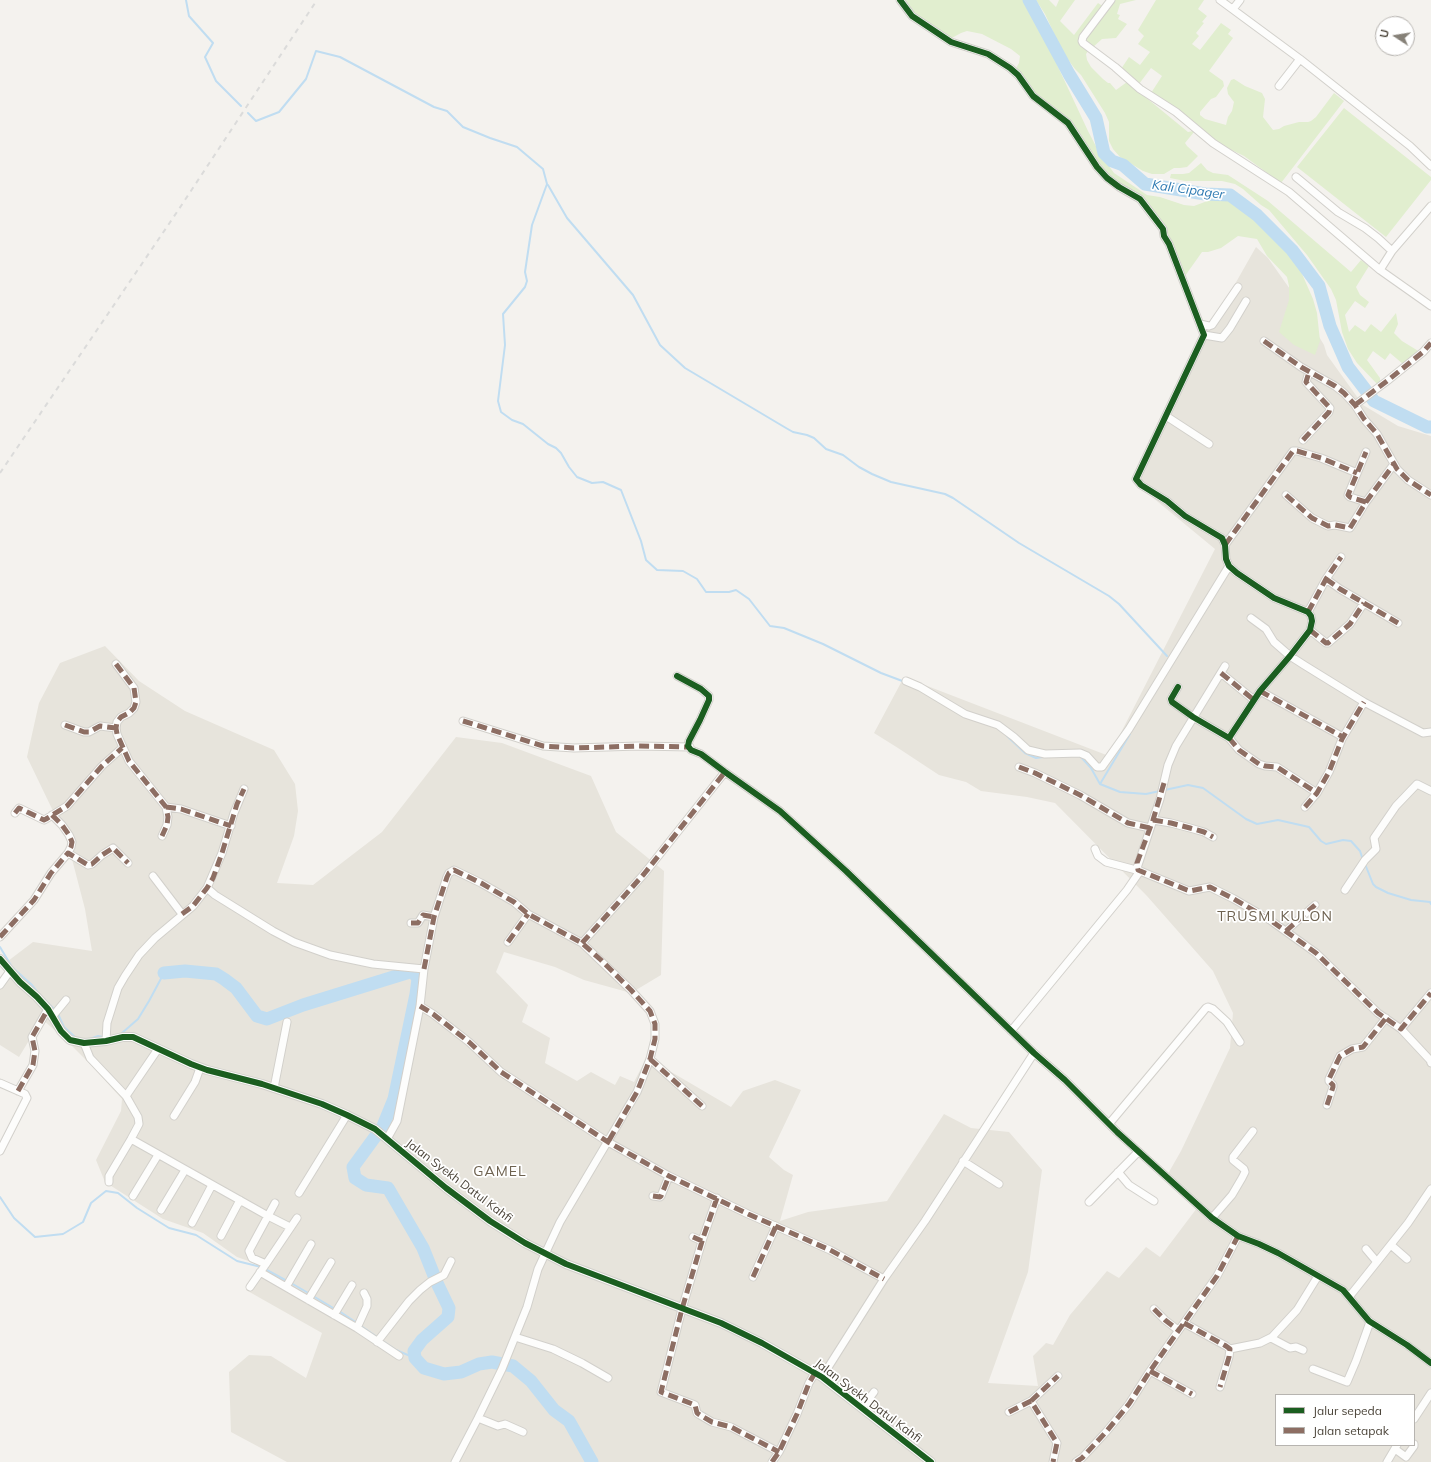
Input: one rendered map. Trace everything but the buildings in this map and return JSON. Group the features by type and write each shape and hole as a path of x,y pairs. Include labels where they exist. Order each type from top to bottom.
{"street":[{"path":"900,0 912,16 951,42 988,54 1018,75 1033,96 1068,124 1097,167 1107,178 1118,187 1140,199 1164,234 1169,244 1204,335 1136,479 1141,485 1167,500 1195,522 1218,535 1225,545 1226,559 1229,566 1274,598 1308,612 1312,618 1310,630 1260,691 1229,738"},
{"path":"1111,0 1083,37 1083,43 1116,67 1140,89 1176,112 1213,142 1289,192 1380,270 1431,306"},
{"path":"1220,0 1300,59 1405,142 1431,166"},
{"path":"1233,9 1240,0"},
{"path":"1279,86 1300,59"},
{"path":"1296,177 1338,212 1374,234 1392,251"},
{"path":"1380,270 1392,251 1431,206"},
{"path":"1200,324 1209,326 1212,325 1238,287"},
{"path":"1204,335 1221,339 1230,328 1246,301"},
{"path":"1264,341 1309,372 1335,386 1355,405 1364,419 1377,434 1397,469 1408,480 1431,495"},
{"path":"1355,405 1422,352 1431,343"},
{"path":"1303,440 1329,412 1330,408 1306,382 1309,372"},
{"path":"1166,416 1209,444"},
{"path":"1225,545 1293,452 1297,451 1321,458 1357,473"},
{"path":"1366,452 1349,496 1366,502"},
{"path":"1286,495 1312,518 1328,526 1352,527 1366,502 1394,464"},
{"path":"1308,612 1326,579 1341,556"},
{"path":"906,681 920,687 965,714 998,725 1028,750 1045,754 1080,753 1087,756 1097,767 1102,767 1129,729 1229,566"},
{"path":"1326,579 1398,623"},
{"path":"1310,630 1328,643 1350,624 1364,603"},
{"path":"1251,618 1266,629 1274,642 1290,656 1364,702 1423,733 1431,732"},
{"path":"116,664 134,688 136,702 134,708 129,713 121,717 117,722 116,728 122,748 137,773 166,807 168,817 167,825 162,836"},
{"path":"1140,871 1137,868 1138,863 1160,800 1168,765 1176,746 1225,666"},
{"path":"1221,673 1254,700"},
{"path":"677,676 701,689 709,696 709,700 689,741 688,746 691,750 700,754 780,811 846,871 1138,1152 1212,1218 1238,1236 1278,1253 1343,1290 1370,1322 1407,1345 1431,1363"},
{"path":"1178,687 1171,699 1172,702 1193,717 1229,738 1239,750 1259,764 1276,767 1317,792"},
{"path":"1260,691 1343,737"},
{"path":"1305,807 1317,792 1329,772 1343,737 1364,702"},
{"path":"463,721 543,746 574,748 639,746 690,747"},
{"path":"65,725 84,732 88,732 100,726 116,728"},
{"path":"15,813 19,808 44,820 67,806 102,766 122,748"},
{"path":"1019,767 1035,772 1080,795 1128,823 1171,823 1204,832 1213,837"},
{"path":"582,943 644,874 725,772"},
{"path":"1344,890 1364,862 1376,849 1374,841 1376,835 1396,806 1415,785 1418,784 1431,790"},
{"path":"106,1038 107,1023 118,988 139,955 155,938 193,906 207,888 222,853 237,804 244,789"},
{"path":"166,807 181,809 231,826"},
{"path":"0,937 34,900 51,873 68,853 71,847 72,842 69,835 52,814"},
{"path":"68,853 86,865 90,865 113,848 128,863"},
{"path":"1095,849 1098,856 1106,862 1140,871 1188,891 1210,887 1234,899 1286,931 1316,953 1378,1013 1401,1029 1430,1060 1431,1063"},
{"path":"386,1138 397,1121 420,1006 424,969 434,917 447,877 449,873 454,870 494,890 514,902 528,914 582,943 631,990 650,1011 655,1024 655,1040 650,1059 637,1092 571,1202 545,1254 538,1269 527,1307 502,1369 454,1462"},
{"path":"1011,1031 1127,890 1140,871"},
{"path":"153,876 182,914"},
{"path":"207,888 215,895 273,931 294,942 323,952 373,964 424,969"},
{"path":"1286,931 1315,905"},
{"path":"508,942 528,914"},
{"path":"411,923 418,923 423,915 434,917"},
{"name":"Jalan Syekh Datul Kahfi","path":"0,959 20,982 53,1012 65,1036 70,1040 84,1043 106,1038 133,1037 200,1068 274,1088 322,1104 347,1115 375,1129 446,1188 490,1221 545,1254 566,1264 720,1323 743,1334 818,1375 931,1462"},
{"path":"0,985 10,971"},
{"path":"1401,1029 1431,993"},
{"path":"18,1091 33,1065 35,1051 32,1037 53,1012 66,1000"},
{"path":"420,1006 433,1014 469,1042 502,1072 608,1142 669,1176 830,1250 884,1279"},
{"path":"1109,1124 1206,1008 1208,1007 1213,1009 1227,1022 1240,1042"},
{"path":"1327,1105 1334,1087 1329,1079 1340,1056 1352,1049 1363,1047 1386,1018"},
{"path":"274,1088 287,1022"},
{"path":"84,1043 90,1058 126,1096 139,1120 131,1139 109,1176 109,1182"},
{"path":"126,1096 158,1049"},
{"path":"772,1462 779,1452 797,1414 809,1383 818,1375 925,1221 1034,1053"},
{"path":"650,1059 702,1106"},
{"path":"174,1116 195,1082 200,1068"},
{"path":"0,1083 25,1094 27,1098 0,1151"},
{"path":"299,1193 347,1115"},
{"path":"1212,1218 1232,1195 1242,1178 1245,1170 1233,1160 1233,1157 1253,1131"},
{"path":"131,1139 290,1227"},
{"path":"1089,1202 1138,1152"},
{"path":"133,1196 158,1155"},
{"path":"963,1161 999,1184"},
{"path":"161,1210 185,1170"},
{"path":"1118,1172 1129,1185 1154,1201"},
{"path":"653,1196 661,1196 669,1176"},
{"path":"192,1223 212,1185"},
{"path":"1349,1297 1408,1223 1431,1189"},
{"path":"717,1198 702,1241 682,1308 661,1390 662,1393 695,1405 697,1412 712,1422 731,1427 779,1452"},
{"path":"221,1236 240,1200"},
{"path":"275,1203 249,1251 252,1258 263,1268 310,1297 336,1310 379,1339 399,1356"},
{"path":"250,1287 297,1218"},
{"path":"752,1277 776,1226"},
{"path":"1076,1462 1082,1458 1106,1432 1129,1404 1178,1330 1218,1276 1238,1236"},
{"path":"693,1237 702,1241"},
{"path":"288,1283 311,1244"},
{"path":"1391,1245 1407,1259"},
{"path":"1366,1249 1377,1262"},
{"path":"379,1339 409,1301 420,1290 442,1275 451,1261"},
{"path":"310,1297 331,1262"},
{"path":"1184,1323 1230,1349 1260,1343 1271,1338 1297,1310 1318,1276"},
{"path":"336,1310 352,1285"},
{"path":"358,1325 367,1306 367,1299 364,1294"},
{"path":"1154,1309 1178,1330"},
{"path":"1313,1369 1346,1382 1356,1361 1370,1322"},
{"path":"515,1337 554,1349 608,1378"},
{"path":"1271,1338 1290,1348 1296,1347 1303,1350"},
{"path":"1220,1387 1230,1349"},
{"path":"1150,1372 1192,1394"},
{"path":"1009,1412 1031,1400 1058,1376"},
{"path":"862,1408 874,1392"},
{"path":"1415,1417 1431,1393"},
{"path":"1031,1400 1056,1443 1053,1462"},
{"path":"478,1418 498,1426 505,1424 523,1432"},
{"path":"1386,1462 1396,1447 1406,1457 1414,1446"}],"shaded area":[{"path":"1256,247 1268,258 1292,292 1324,345 1327,355 1363,405 1398,426 1431,436 1431,1462 287,1462 231,1432 229,1372 249,1355 271,1356 306,1378 322,1333 246,1290 260,1265 237,1257 203,1233 163,1219 105,1182 96,1160 121,1111 122,1099 67,1041 42,1019 19,1057 0,1045 0,983 8,972 8,961 33,942 92,951 85,909 67,840 27,757 39,703 60,663 105,646 139,681 185,711 274,750 295,784 298,811 294,836 277,883 313,885 382,832 456,737 502,743 591,776 616,832 664,871 661,975 631,993 584,980 555,967 504,952 496,972 528,1005 522,1022 550,1038 545,1063 577,1081 591,1072 615,1085 620,1076 634,1082 646,1059 731,1107 743,1091 775,1080 801,1090 769,1157 784,1170 793,1175 780,1221 808,1212 887,1201 944,1114 971,1128 1009,1132 1042,1170 1028,1272 988,1383 1038,1386 1033,1356 1046,1343 1053,1345 1070,1315 1107,1271 1119,1278 1146,1247 1160,1257 1197,1208 1165,1179 1181,1151 1230,1048 1233,1013 1213,971 1147,896 1055,803 1027,797 981,791 966,782 939,775 874,733 904,677 1109,756 1215,549 1135,483 1180,381"}],"green space":[{"path":"902,0 1025,0 1032,11 1088,131 1100,154 1114,173 1147,195 1160,197 1184,205 1194,206 1210,200 1225,198 1236,203 1267,230 1299,267 1313,299 1317,313 1320,341 1315,355 1294,345 1279,332 1289,300 1289,286 1287,277 1267,256 1257,239 1238,236 1221,248 1208,252 1202,252 1185,276 1171,241 1142,199 1112,179 1103,170 1071,123 1035,95 1015,70 1019,63 1020,56 1011,49 982,34 967,31 950,39 916,17"},
{"path":"1036,0 1049,0 1056,7 1059,0 1075,0 1060,21 1074,35 1098,3 1104,7 1080,39 1088,51 1086,54 1087,60 1091,67 1116,90 1127,82 1188,132 1194,132 1185,143 1198,156 1187,167 1174,168 1164,174 1152,174 1143,171 1120,157 1113,149 1109,141 1109,122 1105,113 1081,75 1063,53 1045,14"},
{"path":"1114,0 1136,0 1120,4 1117,14 1120,15 1118,19 1127,24 1116,38 1102,39 1092,48 1084,39"},
{"path":"1156,0 1204,0 1198,9 1207,16 1202,22 1204,23 1196,33 1199,36 1192,44 1200,50 1221,23 1231,30 1228,34 1233,38 1209,71 1223,81 1224,86 1216,97 1211,99 1200,112 1200,115 1205,119 1226,125 1234,102 1228,94 1227,88 1231,80 1234,79 1245,86 1262,93 1265,99 1263,117 1273,130 1299,122 1311,121 1316,117 1334,93 1344,101 1281,183 1244,156 1219,144 1151,93 1162,76 1151,68 1139,84 1121,69 1129,57 1140,65 1150,52 1138,44 1144,36 1138,30"},
{"path":"1344,108 1431,177 1431,180 1386,237 1297,167"},
{"path":"1201,163 1207,170 1213,173 1228,175 1268,201 1351,272 1361,260 1369,266 1356,287 1360,295 1369,302 1365,308 1355,301 1345,315 1349,332 1355,325 1365,332 1371,324 1381,332 1396,313 1398,324 1394,333 1402,341 1420,352 1403,364 1390,353 1385,360 1373,351 1367,360 1380,378 1380,384 1377,384 1357,363 1348,349 1342,332 1336,300 1331,289 1307,255 1269,210 1235,184 1222,181 1185,181 1170,178 1171,174 1189,173"}],"waterway":[{"path":"186,0 189,16 213,43 205,57 216,81 241,106"},
{"name":"Kali Cipager","path":"1029,0 1069,74 1096,118 1104,153 1112,161 1123,165 1145,184 1205,194 1230,195 1257,215 1292,250 1319,286 1330,326 1348,367 1374,401 1427,427 1431,427"},
{"path":"248,113 256,121 279,112 306,79 316,51 340,57 434,107 447,111 463,127 517,147 543,169 547,184 532,225 525,272 527,281 525,287 503,314 505,345 498,401 501,412 512,420 523,424 548,444 556,448 577,477 592,483 603,482 621,490 641,541 646,560 657,570 683,571 697,579 706,592 729,592 736,590 749,599 770,626 784,628 823,644 881,673 905,682"},
{"path":"548,185 567,218 633,295 660,345 685,368 793,432 814,438 826,449 843,455 859,467 872,474 891,482 945,494 953,498 1019,543 1109,596 1119,604 1167,656"},
{"path":"1100,784 1130,734"},
{"path":"1007,736 1025,753 1036,758 1043,757"},
{"path":"1080,756 1091,768 1100,784 1120,792 1146,794 1188,785 1203,788 1246,819 1257,824 1278,820 1309,827 1321,841 1326,844 1343,840 1351,841 1360,851 1363,860"},
{"path":"1365,864 1373,884 1376,887 1388,893 1411,900 1430,902 1431,904"},
{"path":"0,947 12,967 32,985 40,995"},
{"path":"164,973 185,971 216,974 236,988 257,1016 267,1019 303,1005 413,971 418,979 416,994 394,1099 383,1126 353,1167 355,1178 366,1185 388,1188 423,1248 449,1308 448,1317 422,1340 414,1351 415,1358 424,1368 444,1374 461,1372 479,1364 492,1362 513,1366 531,1381 554,1410 569,1421 592,1462"},
{"path":"122,1033 138,1019 164,973"},
{"path":"43,998 55,1010"},
{"path":"58,1014 64,1027 75,1037"},
{"path":"90,1039 98,1036 104,1037"},
{"path":"0,1197 14,1218 35,1237 63,1234 83,1222 91,1203 106,1191 118,1193 137,1208 169,1228 196,1235 237,1261 261,1267"},
{"path":"265,1269 287,1281"},
{"path":"291,1283 310,1294"},
{"path":"313,1296 335,1309"},
{"path":"339,1311 357,1323"},
{"path":"361,1326 396,1350 415,1358"}],"railway":[{"path":"0,473 177,212 317,0"}],"marked path":[{"path":"1264,341 1301,367 1335,386 1344,393 1377,434 1397,469 1408,480 1431,495"},
{"path":"1355,405 1423,352 1431,343"},
{"path":"1303,440 1329,412 1330,408 1306,382 1309,372"},
{"path":"1225,545 1293,451 1321,458 1357,473"},
{"path":"1366,452 1348,495 1366,502"},
{"path":"1286,495 1312,518 1328,526 1335,525 1350,528 1366,502 1394,464"},
{"path":"1308,612 1326,579 1341,557"},
{"path":"1326,579 1340,589 1398,623"},
{"path":"1310,630 1328,643 1350,624 1364,603"},
{"path":"116,664 134,688 136,702 134,708 129,713 121,717 117,722 117,734 129,761 166,807 168,817 167,825 162,836"},
{"path":"1221,673 1254,700"},
{"path":"1260,691 1343,737"},
{"path":"1305,807 1317,793 1329,772 1342,739 1364,702"},
{"path":"463,721 543,746 574,748 639,746 690,747"},
{"path":"65,725 84,732 89,732 100,726 116,728"},
{"path":"1229,738 1239,750 1259,764 1277,767 1317,793"},
{"path":"15,813 19,808 44,820 46,819 67,806 102,766 122,748"},
{"path":"1019,767 1035,773 1080,795 1128,823 1150,828"},
{"path":"582,943 644,874 725,772"},
{"path":"1164,783 1153,820 1137,863 1138,870 1190,891 1210,887 1270,920 1316,953 1378,1013 1401,1029 1431,993"},
{"path":"182,914 193,906 213,878 237,804 244,789"},
{"path":"166,807 181,809 231,826"},
{"path":"52,815 62,825 72,842 68,853"},
{"path":"1153,820 1190,828 1204,832 1213,837"},
{"path":"0,937 34,900 51,873 68,853 88,865 92,864 113,848 128,863"},
{"path":"424,969 434,917 447,877 449,873 454,870 481,883 514,902 528,914 582,943 601,960 650,1011 655,1024 655,1039 650,1059 637,1092 608,1142"},
{"path":"1286,931 1315,905"},
{"path":"508,942 528,914"},
{"path":"411,923 418,923 423,915 434,917"},
{"path":"420,1006 433,1014 469,1042 501,1072 608,1142 669,1176 748,1214 830,1250 884,1279"},
{"path":"18,1091 33,1065 35,1051 32,1037 48,1009"},
{"path":"1327,1105 1333,1087 1329,1079 1340,1056 1352,1049 1363,1047 1386,1018"},
{"path":"650,1059 702,1106"},
{"path":"653,1196 661,1196 669,1176"},
{"path":"717,1198 703,1238 682,1309 661,1392 695,1405 697,1413 712,1422 731,1427 779,1452"},
{"path":"753,1277 776,1226"},
{"path":"1076,1462 1082,1458 1106,1432 1129,1404 1150,1371 1217,1276 1238,1236"},
{"path":"693,1237 702,1241"},
{"path":"1154,1309 1178,1330"},
{"path":"1184,1323 1230,1349 1220,1387"},
{"path":"1150,1371 1192,1394"},
{"path":"772,1462 779,1452 797,1414 809,1383 815,1373"},
{"path":"1031,1401 1058,1376"},
{"path":"1009,1412 1031,1401 1057,1443 1053,1462"}],"cycle path":[{"path":"900,0 912,16 951,42 988,54 1010,68 1018,75 1033,96 1068,123 1097,167 1107,178 1140,199 1163,229 1164,236 1169,244 1204,335 1136,479 1141,485 1167,501 1185,516 1222,538 1225,545 1226,559 1229,566 1237,573 1274,598 1308,612 1312,621 1310,630 1260,691 1229,738 1193,717 1172,702 1171,699 1178,687"},
{"path":"677,676 701,689 709,696 709,700 689,741 688,746 691,750 701,754 780,811 846,871 1034,1053 1065,1080 1117,1132 1212,1218 1238,1236 1278,1253 1343,1290 1369,1321 1407,1345 1431,1363"},
{"path":"0,959 20,982 48,1009 61,1031 70,1040 84,1043 106,1041 123,1037 133,1037 207,1070 262,1084 322,1104 347,1115 375,1129 446,1188 490,1221 525,1243 566,1264 721,1323 762,1343 822,1377 931,1462"}],"district":[{"name":"TRUSMI KULON","path":"1275,917"},
{"name":"GAMEL","path":"500,1172"}]}
